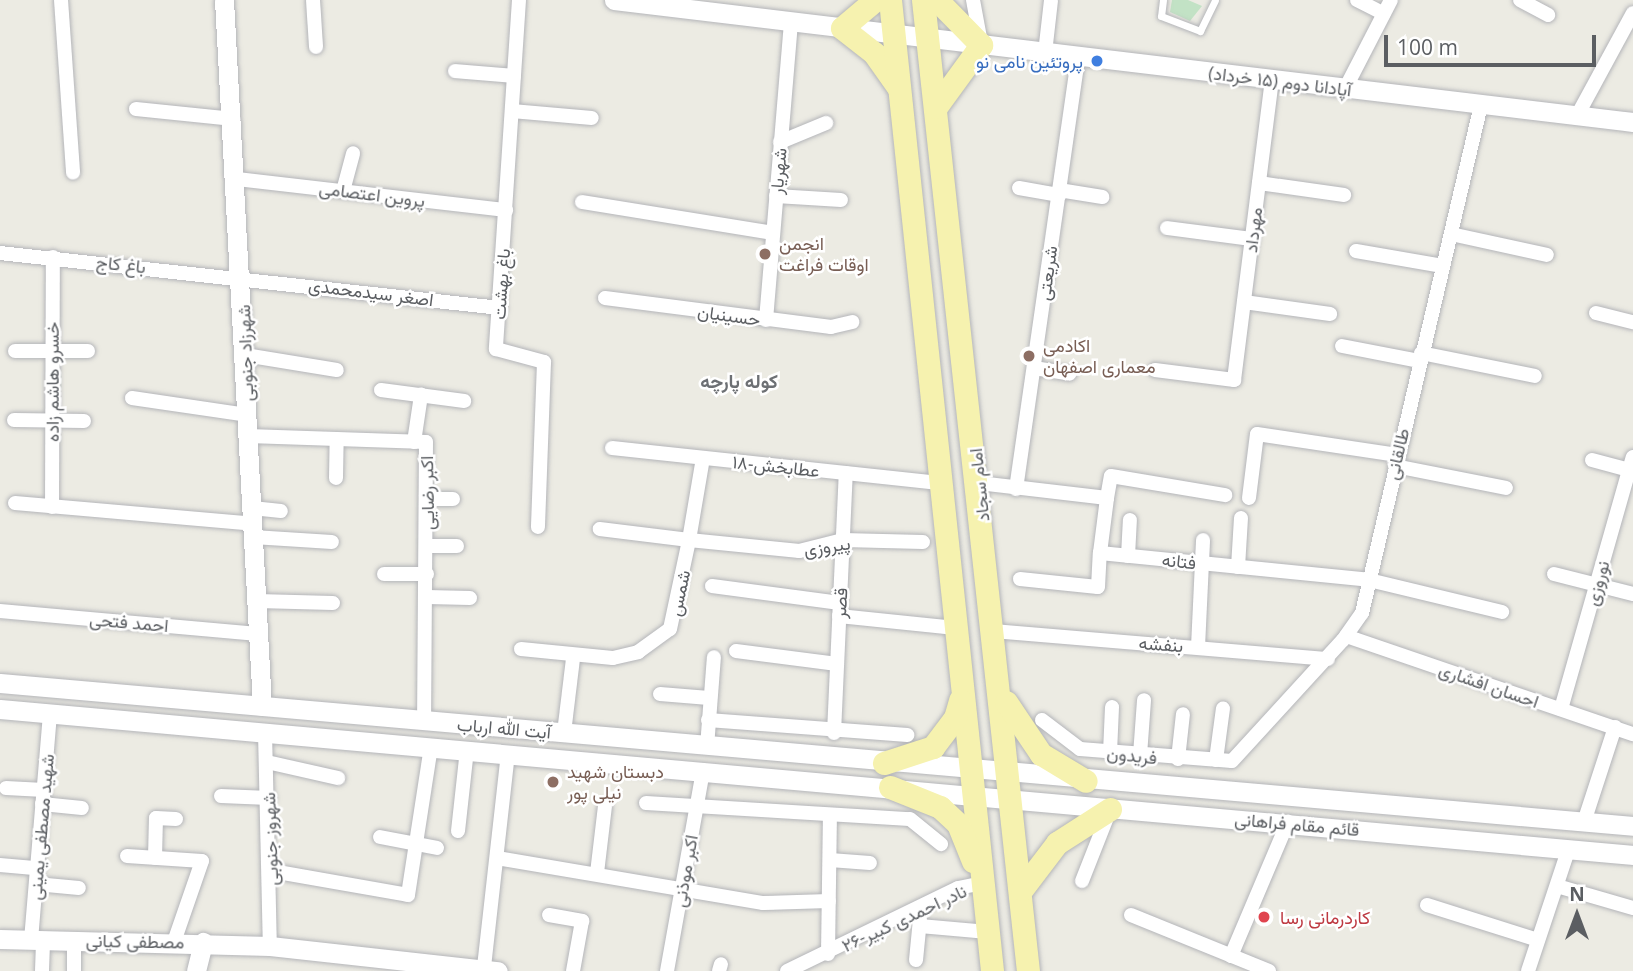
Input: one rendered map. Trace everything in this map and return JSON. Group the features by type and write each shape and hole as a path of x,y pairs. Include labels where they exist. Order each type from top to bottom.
{"main road":[{"name":"شهرزاد جنوبی","path":"225,0 237,179 262,706"},
{"name":"آپادانا دوم (۱۵ خرداد)","path":"614,0 1633,122"},
{"path":"875,0 842,28 874,53 899,89"},
{"path":"890,0 971,771 967,794 983,883 992,971"},
{"name":"امام سجاد","path":"923,0 979,483 1022,889 1028,971"},
{"path":"936,107 981,45 937,0"},
{"path":"919,277 955,272"},
{"name":"آیت الله ارباب","path":"0,683 1009,774"},
{"path":"884,762 933,747 955,718 962,687"},
{"path":"1000,688 1017,726 1041,754 1086,781"},
{"name":"آیت الله ارباب","path":"0,709 967,794"},
{"path":"670,768 673,743"},
{"name":"قائم مقام فراهانی","path":"1009,774 1633,826"},
{"path":"1022,889 1057,843 1119,809 1115,799 1118,788 1128,784"},
{"path":"890,787 940,807 958,824 983,883"},
{"name":"قائم مقام فراهانی","path":"967,794 1633,855"},
{"name":"مصطفی کیانی","path":"0,939 203,942 270,946 397,964 478,969"},
{"path":"197,971 203,942"}],"street":[{"path":"61,0 73,173"},
{"path":"313,0 316,47"},
{"name":"باغ بهشت","path":"519,0 498,353 544,362 537,527"},
{"path":"973,0 981,45"},
{"path":"1045,53 1051,0"},
{"path":"1357,0 1384,14"},
{"path":"1345,89 1391,0"},
{"path":"1520,0 1548,15"},
{"path":"1577,116 1633,13"},
{"name":"شهریار","path":"766,320 790,21"},
{"name":"شریعتی","path":"1016,489 1078,57"},
{"path":"455,71 514,76"},
{"name":"مهرداد","path":"1155,370 1234,380 1272,80"},
{"name":"طالقانی","path":"1232,761 1328,659 1362,613 1481,105"},
{"path":"136,109 233,119"},
{"path":"512,111 592,118"},
{"path":"780,142 826,123"},
{"path":"342,191 353,153"},
{"name":"پروین اعتصامی","path":"237,179 506,210"},
{"path":"1259,183 1344,195"},
{"path":"1018,188 1102,197"},
{"path":"776,196 841,200"},
{"path":"582,202 773,233"},
{"path":"1167,228 1252,239"},
{"path":"1451,234 1547,255"},
{"path":"1356,251 1443,266"},
{"name":"باغ کاج","path":"0,253 242,276"},
{"name":"خسرو هاشم زاده","path":"52,507 53,257"},
{"name":"اصغر سیدمحمدی","path":"242,276 500,309"},
{"name":"حسینیان","path":"605,298 831,327 852,322"},
{"path":"1244,302 1330,314"},
{"path":"1596,313 1633,322"},
{"path":"1342,346 1535,376"},
{"path":"15,351 88,351"},
{"path":"245,355 337,370"},
{"path":"1034,368 1070,374"},
{"path":"381,390 464,401"},
{"path":"414,442 421,395"},
{"path":"132,398 247,415"},
{"path":"14,420 84,421"},
{"path":"1249,498 1257,434 1396,460 1506,488"},
{"name":"اکبر رضایی","path":"248,436 426,443 428,499 424,721"},
{"path":"336,478 337,439"},
{"name":"۱۸-عطابخش","path":"612,448 939,483"},
{"name":"شمس","path":"522,649 573,659 613,658 661,640 677,614 703,458"},
{"path":"1592,460 1632,466"},
{"name":"نوروزی","path":"1561,709 1632,466"},
{"name":"قصر","path":"834,733 846,473"},
{"path":"1020,579 1098,587 1111,476 1225,495"},
{"path":"979,483 1107,498"},
{"path":"428,499 453,499"},
{"path":"15,503 253,523 332,542"},
{"path":"253,523 281,510"},
{"path":"1238,567 1241,518"},
{"path":"1128,556 1129,520"},
{"path":"600,529 689,540"},
{"name":"پیروزی","path":"689,540 799,551 843,540 923,542"},
{"path":"1198,647 1203,540"},
{"path":"427,546 457,546"},
{"name":"فتانه","path":"1100,553 1369,580 1502,612"},
{"path":"384,573 427,575"},
{"path":"1554,573 1633,594"},
{"path":"712,586 955,628"},
{"path":"427,597 470,598"},
{"path":"257,601 333,603"},
{"name":"احمد فتحی","path":"0,611 258,634"},
{"name":"بنفشه","path":"994,631 1328,659"},
{"name":"احسان افشاری","path":"1346,636 1633,734"},
{"path":"736,651 837,664"},
{"path":"706,747 714,657"},
{"path":"564,733 573,659"},
{"path":"660,694 709,698"},
{"path":"1140,755 1144,701"},
{"path":"1110,753 1112,706"},
{"path":"1216,760 1223,708"},
{"name":"شهید مصطفی یمینی","path":"42,971 37,940 36,884 50,713"},
{"path":"1178,758 1183,714"},
{"path":"708,720 834,733 907,735"},
{"name":"فریدون","path":"1042,720 1080,749 1232,761"},
{"path":"1584,822 1615,727"},
{"name":"شهروز جنوبی","path":"265,732 272,871 270,946"},
{"path":"272,871 408,895 431,747"},
{"path":"458,831 467,750"},
{"path":"478,969 497,858 508,754"},
{"path":"267,762 338,778"},
{"name":"اکبر موذنی","path":"667,971 703,771"},
{"path":"6,788 82,808"},
{"path":"222,796 269,798"},
{"path":"646,803 830,819 910,819 941,844"},
{"path":"597,873 605,806"},
{"path":"1082,880 1119,809"},
{"path":"155,858 156,818 176,819"},
{"path":"828,954 830,819"},
{"path":"1231,956 1288,822"},
{"path":"380,837 437,848"},
{"path":"1528,971 1568,851"},
{"path":"127,856 202,861 174,942"},
{"path":"497,858 597,873 682,891 763,902 829,901"},
{"path":"830,860 870,863"},
{"path":"0,865 37,868"},
{"name":"۲۶-نادر احمدی کبیر","path":"787,971 828,954 921,907 983,883"},
{"path":"36,884 79,888"},
{"path":"1556,886 1633,908"},
{"path":"1427,905 1538,940"},
{"path":"916,960 921,907"},
{"path":"549,915 582,921 573,971"},
{"path":"1131,915 1269,971"},
{"path":"920,926 988,932"},
{"path":"74,940 74,971"}],"lane":[{"path":"1163,0 1161,16 1200,32 1215,0"}],"green space":[{"path":"1172,0 1188,0 1202,6 1190,21 1170,12"}],"place":[{"name":"پروتئین نامی نو","path":"1097,61"},
{"name":"انجمن اوقات فراغت","path":"765,254"},
{"name":"اکادمی معماری اصفهان","path":"1029,356"},
{"name":"دبستان شهید نیلی پور","path":"553,782"},
{"name":"کاردرمانی رسا","path":"1264,917"}],"district":[{"name":"کوله پارچه","path":"739,382"}]}
